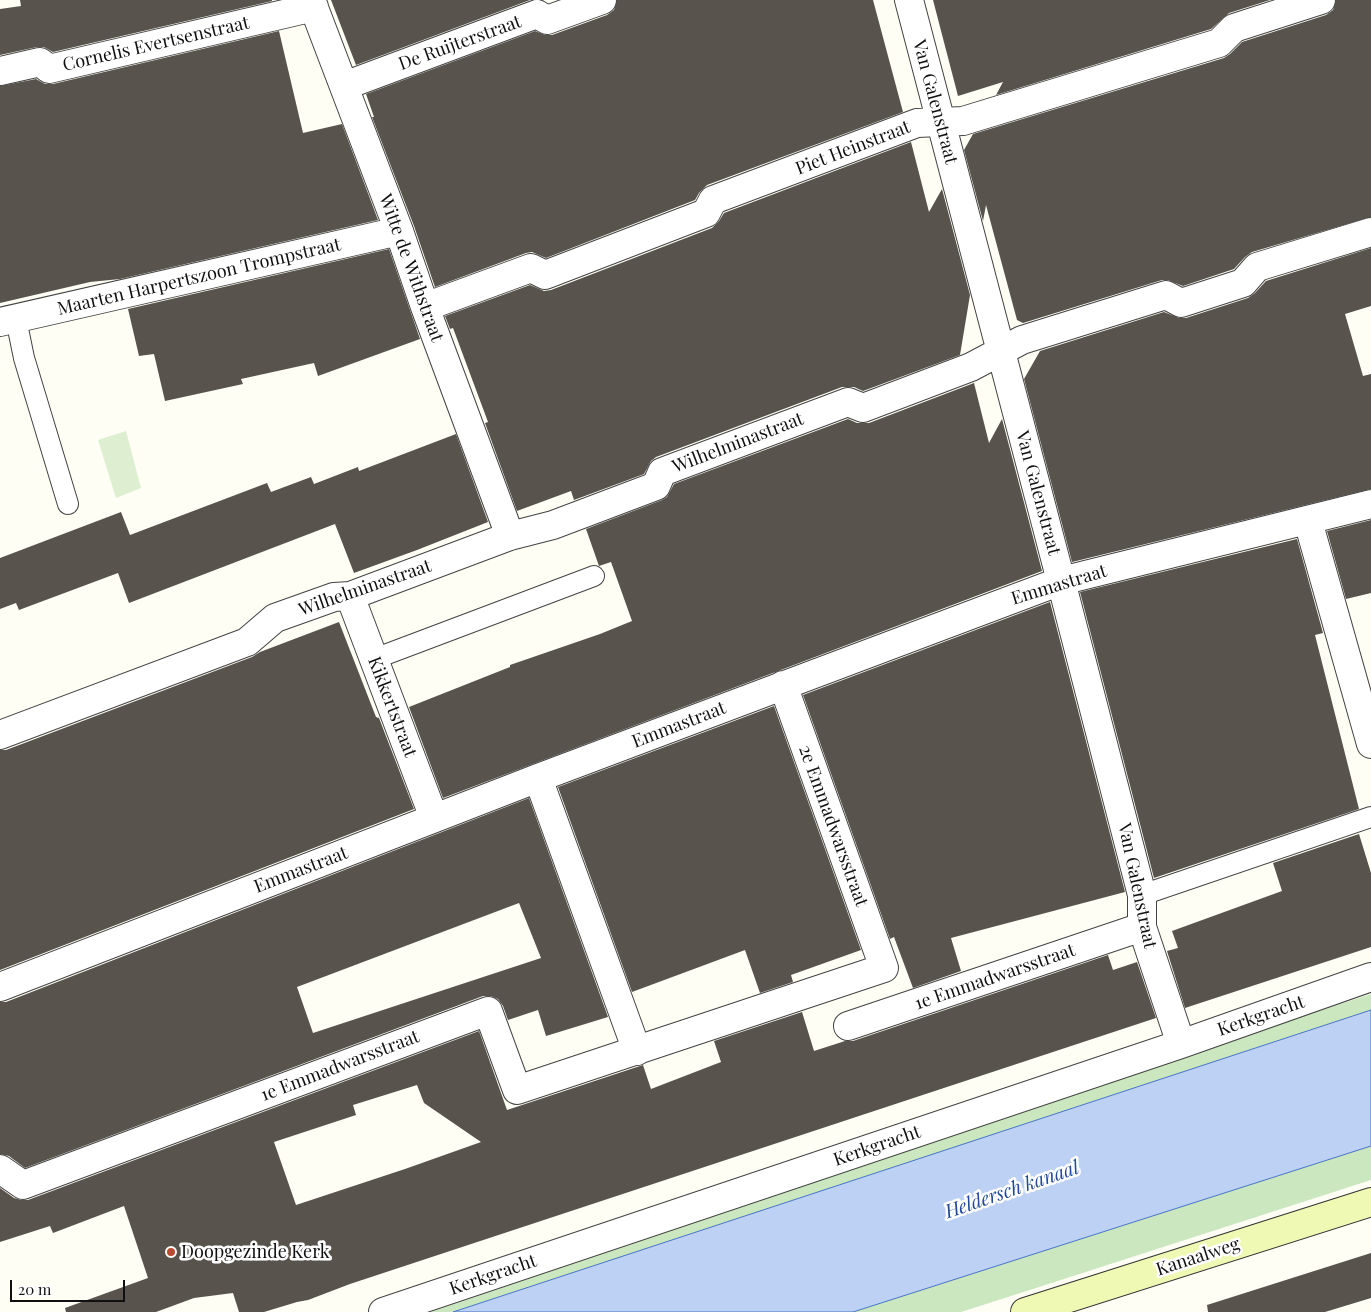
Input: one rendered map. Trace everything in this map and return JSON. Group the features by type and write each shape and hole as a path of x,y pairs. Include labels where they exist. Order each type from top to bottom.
{"street":[{"name":"De Ruijterstraat","path":"344,86 537,14 547,20 602,0"},
{"name":"Van Galenstraat","path":"909,0 1142,895 1142,927 1182,1044"},
{"name":"Piet Heinstraat","path":"425,308 531,268 545,275 706,214 713,200 917,124 964,121 1219,43 1234,28 1321,0"},
{"name":"Witte de Withstraat","path":"312,3 399,231 425,308 510,536"},
{"name":"Cornelis Evertsenstraat","path":"0,71 40,62 49,69 312,3"},
{"name":"Maarten Harpertszoon Trompstraat","path":"8,321 399,231"},
{"name":"Wilhelminastraat","path":"0,735 248,642 276,618 334,597 350,596 510,536 553,526 656,486 662,472 848,402 863,408 971,367 1022,340 1166,295 1181,303 1242,284 1257,267 1371,232"},
{"name":"Emmastraat","path":"0,987 538,778 1061,581 1371,504"},
{"path":"1308,521 1371,744"},
{"name":"Kikkertstraat","path":"350,596 434,818"},
{"name":"2e Emmadwarsstraat","path":"783,685 884,968"},
{"path":"538,778 637,1051"},
{"name":"1e Emmadwarsstraat","path":"848,1026 1142,927"},
{"name":"1e Emmadwarsstraat","path":"0,1169 23,1185 488,1011 517,1090 884,968"},
{"name":"Kerkgracht","path":"383,1312 1182,1044 1371,977"},
{"name":"Kanaalweg","path":"1025,1312 1371,1202"}],"lane":[{"path":"8,321 24,358 68,504"},
{"path":"374,659 594,576"},
{"path":"1142,895 1371,817"}],"green space":[{"path":"126,431 141,488 116,498 98,440"},
{"path":"1371,994 1371,1010 723,1224 453,1312 402,1312"},
{"path":"1371,1146 1371,1180 1036,1288 961,1312 853,1312"}],"water":[{"name":"Heldersch kanaal","path":"1371,1010 1371,1146 853,1312 453,1312"}],"building":[{"path":"20,0 272,1 53,52 44,47 37,47 0,55 0,9 21,6"},
{"path":"331,0 530,0 356,65"},
{"path":"617,0 873,0 903,112 707,185 695,200 546,258 532,252 526,253 435,287 414,226 372,117 374,117 366,94 535,31 545,35 552,35 607,15 614,10"},
{"path":"933,0 1270,0 1229,13 1211,29 996,95 1003,82 958,96"},
{"path":"1336,0 1371,0 1371,217 1252,252 1234,269 1183,286 1168,280 1162,280 1023,323 1017,320 986,205 983,221 964,150 973,134 1224,58 1242,42 1326,15 1333,10"},
{"path":"279,31 303,133 342,124 378,220 120,279 90,282 0,303 0,86 36,79 45,84 53,84"},
{"path":"911,142 929,212 942,189 970,295 960,355 863,391 854,387 842,387 656,457 651,461 644,474 574,500 571,491 517,511 485,423 488,422 453,328 450,329 445,316 530,285 544,291 551,290 712,228 724,213"},
{"path":"1371,248 1371,306 1345,314 1363,376 1371,374 1371,489 1072,562 1024,379 1040,351 1164,312 1179,318 1186,318 1248,298 1266,281"},
{"path":"389,249 420,339 318,376 314,363 241,379 243,384 165,401 154,354 139,356 128,309"},
{"path":"974,383 989,443 1002,419 1042,571 443,798 409,707 510,667 510,665 632,621 611,562 599,566 586,529 662,500 667,497 674,484 848,419 857,423 869,423"},
{"path":"456,434 488,522 417,550 354,573 335,524 129,603 118,573 19,610 16,603 0,609 0,558 121,512 130,535 267,483 271,492 311,477 314,484 358,467 359,471"},
{"path":"1371,520 1371,593 1346,599 1327,531"},
{"path":"1297,539 1323,633 1315,635 1359,809 1154,878 1080,592"},
{"path":"1050,602 1125,892 951,938 961,971 913,988 894,937 890,939 803,695"},
{"path":"339,622 414,809 0,970 0,750 6,750"},
{"path":"774,706 861,950 791,975 793,982 760,993 745,950 632,992 558,787"},
{"path":"529,798 608,1017 546,1036 538,1010 508,1020 503,1006 498,999 491,996 483,996 25,1168 9,1156 0,1154 0,1002 6,1002","holes":["519,903 541,958 313,1033 297,987"]},
{"path":"1359,834 1371,873 1371,947 1185,1008 1167,951 1178,948 1172,931 1282,891 1273,863"},
{"path":"1108,955 1113,970 1137,962 1156,1018 350,1284 308,1300 264,1312 239,1312 233,1293 194,1298 156,1312 66,1312 65,1308 148,1278 124,1206 53,1233 50,1226 0,1242 0,1188 14,1198 28,1200 479,1031 507,1110 643,1065 651,1089 721,1062 714,1041 802,1012 814,1051 845,1041 853,1041","holes":["417,1085 424,1103 481,1142 296,1205 274,1142 356,1115 353,1105"]},
{"path":"1371,1253 1371,1298 1325,1312 1208,1312 1207,1305"}],"place":[{"name":"Doopgezinde Kerk","path":"171,1252"}]}
